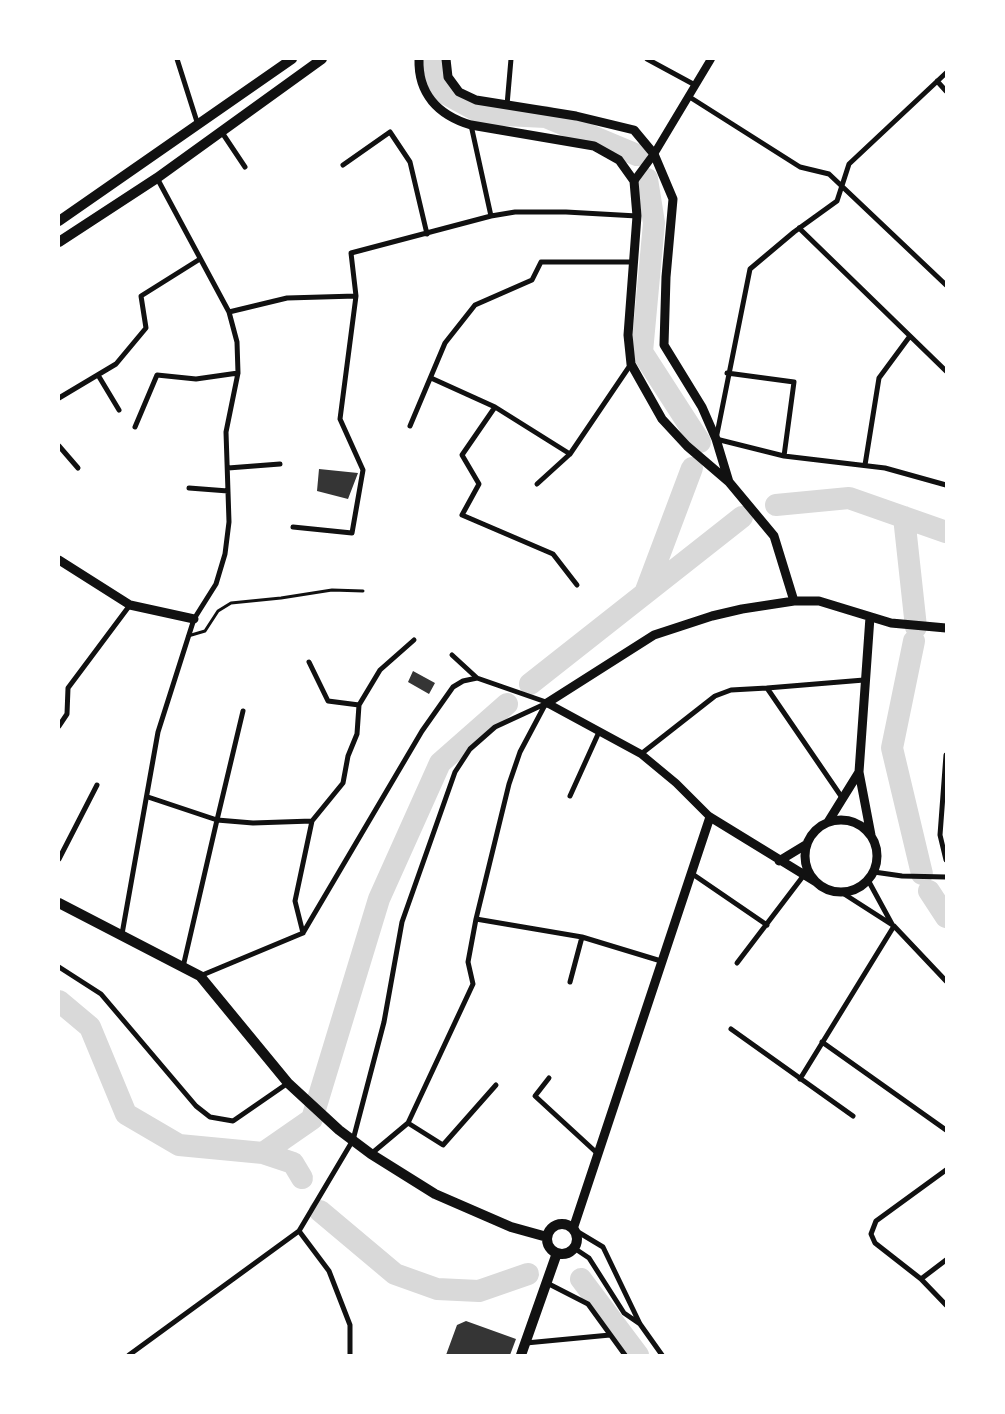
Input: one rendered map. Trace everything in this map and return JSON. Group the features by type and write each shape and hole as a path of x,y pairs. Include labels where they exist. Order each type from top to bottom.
{"main road":[{"path":"59,221 292,59"},
{"path":"59,242 157,178 322,59"},
{"path":"419,59 418,73 424,92 439,110 454,120 471,125 594,146 619,160 634,181 637,216 628,335 631,364 662,419 687,446 729,482 774,536 794,602"},
{"path":"446,59 448,77 459,92 476,100 576,116 634,130 654,154 673,199 666,278 664,345 702,407 716,439 729,482"},
{"path":"59,560 130,605 194,619"},
{"path":"547,703 654,636 712,616 794,602 819,601 891,623 946,628"},
{"path":"573,1228 565,1224 555,1225 547,1237 549,1247 557,1253 566,1254 574,1248 577,1238 573,1228 710,817 823,887 841,892 860,887 874,872 877,859 876,847 859,772 864,680 870,617"},
{"path":"779,861 807,844 816,831 828,822 859,772"},
{"path":"828,822 852,821 863,827 872,836"},
{"path":"807,844 806,864 816,882"},
{"path":"59,903 200,976 288,1083 340,1130 371,1154 435,1194 511,1227 547,1237"},
{"path":"521,1355 557,1253"}],"street":[{"path":"177,59 198,125"},
{"path":"508,104 512,59"},
{"path":"646,59 695,85"},
{"path":"634,181 654,154 711,59"},
{"path":"946,73 848,164 838,201 799,228 750,268 716,439 784,456 885,468 946,485"},
{"path":"937,82 946,91"},
{"path":"688,96 800,167 829,174 946,285"},
{"path":"471,125 491,216"},
{"path":"220,131 245,167"},
{"path":"343,165 390,132 410,162 426,234"},
{"path":"122,934 148,797 158,732 194,619 216,584 225,554 229,522 226,432 238,373 237,342 229,312 157,178"},
{"path":"293,527 352,532 363,470 340,419 356,296 351,252 491,216 515,212 566,212 637,216"},
{"path":"799,228 946,371"},
{"path":"59,398 116,364 146,328 141,296 200,259"},
{"path":"410,426 445,343 475,305 532,280 541,262 633,262"},
{"path":"229,312 287,298 356,296"},
{"path":"865,465 879,378 910,336"},
{"path":"537,484 570,454 631,364"},
{"path":"135,427 157,375 196,379 238,373"},
{"path":"728,374 794,382 784,456"},
{"path":"98,375 120,410"},
{"path":"431,378 495,407 570,454"},
{"path":"495,407 462,455 479,484 462,515 553,554 578,586"},
{"path":"59,446 78,468"},
{"path":"228,468 280,464"},
{"path":"189,488 228,491"},
{"path":"59,726 66,714 68,688 130,605"},
{"path":"303,933 295,901 312,821 343,783 348,756 357,734 359,705 380,670 414,640"},
{"path":"452,655 477,678 531,699 547,703 641,754 676,783 710,817"},
{"path":"309,662 328,701 359,705"},
{"path":"200,976 303,933 422,731 453,687 463,681 477,678"},
{"path":"641,754 715,696 731,690 864,680"},
{"path":"767,688 843,799"},
{"path":"371,1154 408,1123 473,984 468,962 476,919 509,784 520,752 547,703"},
{"path":"129,1355 299,1231 353,1140 384,1022 402,922 456,772 470,749 495,726 547,703"},
{"path":"183,968 243,711"},
{"path":"570,796 599,732"},
{"path":"946,755 940,835 946,860"},
{"path":"59,859 97,785"},
{"path":"148,797 217,820 254,823 312,821"},
{"path":"940,835 946,838"},
{"path":"691,872 766,925"},
{"path":"874,872 902,876 946,877"},
{"path":"737,963 804,875"},
{"path":"868,880 894,926 946,982"},
{"path":"841,892 894,926"},
{"path":"476,919 582,937 661,961"},
{"path":"800,1079 894,926"},
{"path":"570,982 582,937"},
{"path":"59,967 101,994 196,1106 210,1117 233,1121 288,1083"},
{"path":"732,1029 853,1116"},
{"path":"822,1042 946,1130"},
{"path":"549,1078 535,1096 598,1154"},
{"path":"408,1123 443,1145 496,1085"},
{"path":"946,1170 876,1221 871,1234 875,1243 921,1279 946,1305"},
{"path":"573,1228 603,1247 640,1324 662,1355"},
{"path":"299,1231 329,1271 350,1325 350,1355"},
{"path":"574,1248 589,1258 624,1313 640,1324"},
{"path":"921,1279 946,1260"},
{"path":"547,1282 588,1304 625,1355"},
{"path":"525,1343 610,1334"}],"lane":[{"path":"188,636 205,631 218,611 231,603 332,590 363,591"}],"building":[{"path":"319,469 358,473 348,499 317,491"},
{"path":"413,671 435,683 429,694 408,682"},
{"path":"466,1321 516,1339 510,1355 446,1355 457,1325"}],"waterway":[{"path":"431,59 441,91 483,114 546,117 637,155"},
{"path":"647,179 654,223 642,352 700,442"},
{"path":"645,593 692,468"},
{"path":"776,505 849,498 946,532"},
{"path":"530,684 742,517"},
{"path":"904,517 916,627"},
{"path":"914,641 892,748 922,874"},
{"path":"263,1153 312,1119 379,899 440,763 507,704"},
{"path":"929,891 946,917"},
{"path":"59,1001 90,1027 126,1114 179,1145 263,1153 293,1163 302,1178"},
{"path":"320,1211 395,1274 437,1289 479,1291 528,1274"},
{"path":"581,1279 638,1355"}]}
